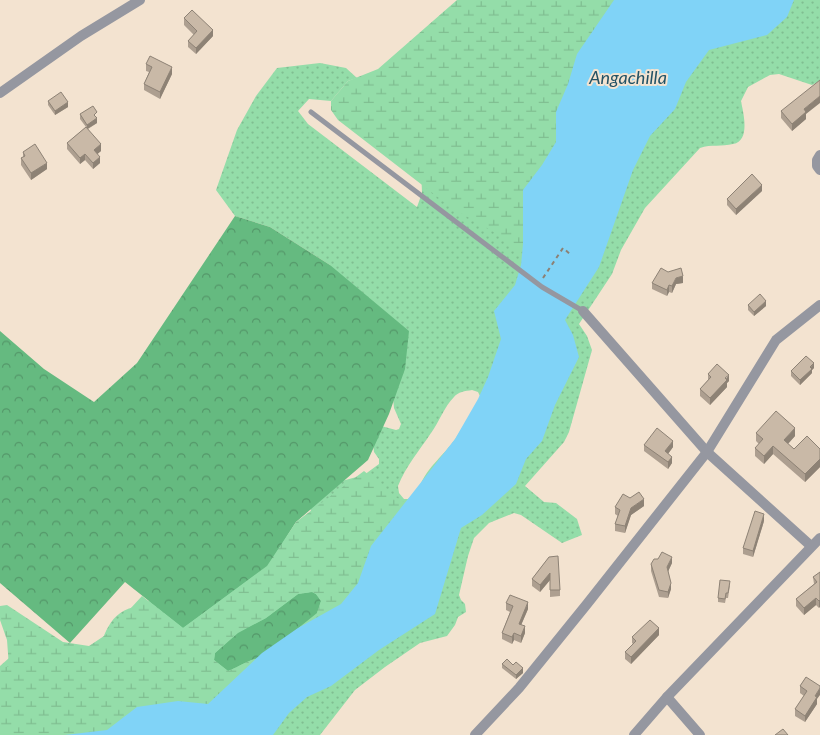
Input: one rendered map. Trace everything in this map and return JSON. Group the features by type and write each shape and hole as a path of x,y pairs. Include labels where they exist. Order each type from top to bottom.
{"street":[{"path":"0,93 52,56 140,0"},
{"path":"820,155 817,160 817,166 820,170"},
{"path":"474,735 518,688 707,452 776,340 820,305"},
{"path":"583,311 707,452 812,546"},
{"path":"634,735 667,697 820,538"},
{"path":"667,697 700,735"}],"lane":[{"path":"311,112 538,284 583,311"}],"path":[{"path":"538,284 563,248 570,254"}],"green space":[{"path":"457,0 621,0 525,250 520,252 499,235 452,208 338,120 331,110 331,101 348,81 378,69"},
{"path":"471,0 820,0 820,81 812,85 779,74 770,75 748,87 741,101 744,119 742,138 739,142 733,144 700,148 645,208 621,250 612,274 579,324 587,336 592,350 569,432 564,442 525,486 544,502 556,503 577,519 582,535 562,543 521,515 514,513 489,523 474,538 468,556 459,595 465,604 466,612 458,617 447,636 420,643 355,690 320,735 0,735 0,666 17,651 94,662 109,626 120,613 139,606 315,523 310,508 338,482 364,475 379,464 379,459 374,452 372,436 381,426 399,429 401,424 394,408 393,397 330,265 270,227 235,216 216,190 237,130 256,96 277,68 320,63 346,68 357,78 348,81 331,101 309,99 298,111 308,124 417,207 422,193 421,167","holes":["472,390 478,392 481,398 456,438 429,470 418,492 408,499 404,499 399,493 398,486 401,479 434,429 447,405 456,395 464,391"]},
{"path":"235,216 270,227 330,265 409,331 405,369 389,414 368,460 296,522 268,566 183,628 125,582 70,643 0,583 0,331 44,369 94,402 137,363"},
{"path":"364,471 397,498 428,515 430,527 327,617 317,613 321,601 316,594 312,592 298,594 266,618 238,632 215,653 214,660 228,671 248,661 261,658 223,735 0,735 0,667 9,667 7,640 0,620 0,606 7,605 63,642 89,646 107,634 142,596 183,628 267,566 296,522"},
{"path":"312,592 321,601 317,613 261,658 248,661 228,671 214,660 215,653 238,633 266,618 298,594"}],"water":[{"name":"Angachilla","path":"614,0 794,0 787,17 767,35 709,50 686,82 675,109 650,136 633,170 599,267 565,320 573,335 579,357 555,405 542,441 526,459 516,484 482,515 461,528 435,614 379,650 331,686 307,697 289,713 273,735 65,735 107,730 137,707 178,701 208,704 262,653 298,628 341,604 358,583 371,546 455,439 478,399 488,377 501,339 494,311 515,285 521,265 523,190 556,142 556,112 568,84 577,54"}],"building":[{"path":"192,10 213,30 196,48 188,41 197,31 184,18"},
{"path":"150,56 172,67 160,92 144,84 152,67 146,64"},
{"path":"820,80 820,96 804,109 806,112 792,124 781,111"},
{"path":"61,92 68,102 55,111 48,101"},
{"path":"93,106 97,112 94,115 97,118 87,125 80,114"},
{"path":"86,127 101,144 94,150 100,157 93,163 85,154 80,158 67,143"},
{"path":"35,144 47,163 31,173 21,158 25,156 23,152"},
{"path":"752,174 762,185 736,209 727,199"},
{"path":"661,268 668,272 681,268 683,276 676,278 672,286 669,285 667,290 652,283"},
{"path":"760,294 766,301 754,312 748,305"},
{"path":"806,356 814,363 810,367 812,369 800,380 791,371"},
{"path":"717,364 729,375 725,378 727,380 710,398 700,389 711,377 708,374"},
{"path":"776,411 795,428 784,440 794,449 807,436 820,449 820,459 805,474 773,446 764,456 755,448 763,439 756,433"},
{"path":"657,428 673,441 665,451 672,457 668,462 644,445"},
{"path":"639,492 644,499 631,508 625,526 615,524 620,510 615,507 623,494 630,498"},
{"path":"755,511 764,514 753,551 743,548"},
{"path":"662,552 672,557 667,567 671,583 668,592 659,590 651,564 654,559 658,559"},
{"path":"558,556 560,590 550,590 550,573 540,585 532,579 549,557"},
{"path":"820,572 820,600 816,598 804,608 796,599 817,582 813,577"},
{"path":"720,580 730,581 725,599 718,598"},
{"path":"510,595 528,602 519,624 525,626 521,636 514,633 512,637 502,633 513,606 506,603"},
{"path":"650,620 659,628 631,657 625,652 636,641 632,637"},
{"path":"507,659 513,665 516,662 523,668 516,675 502,664"},
{"path":"806,677 820,686 820,688 815,696 817,697 805,716 795,709 807,691 800,686"},
{"path":"783,729 788,735 775,735"}]}
